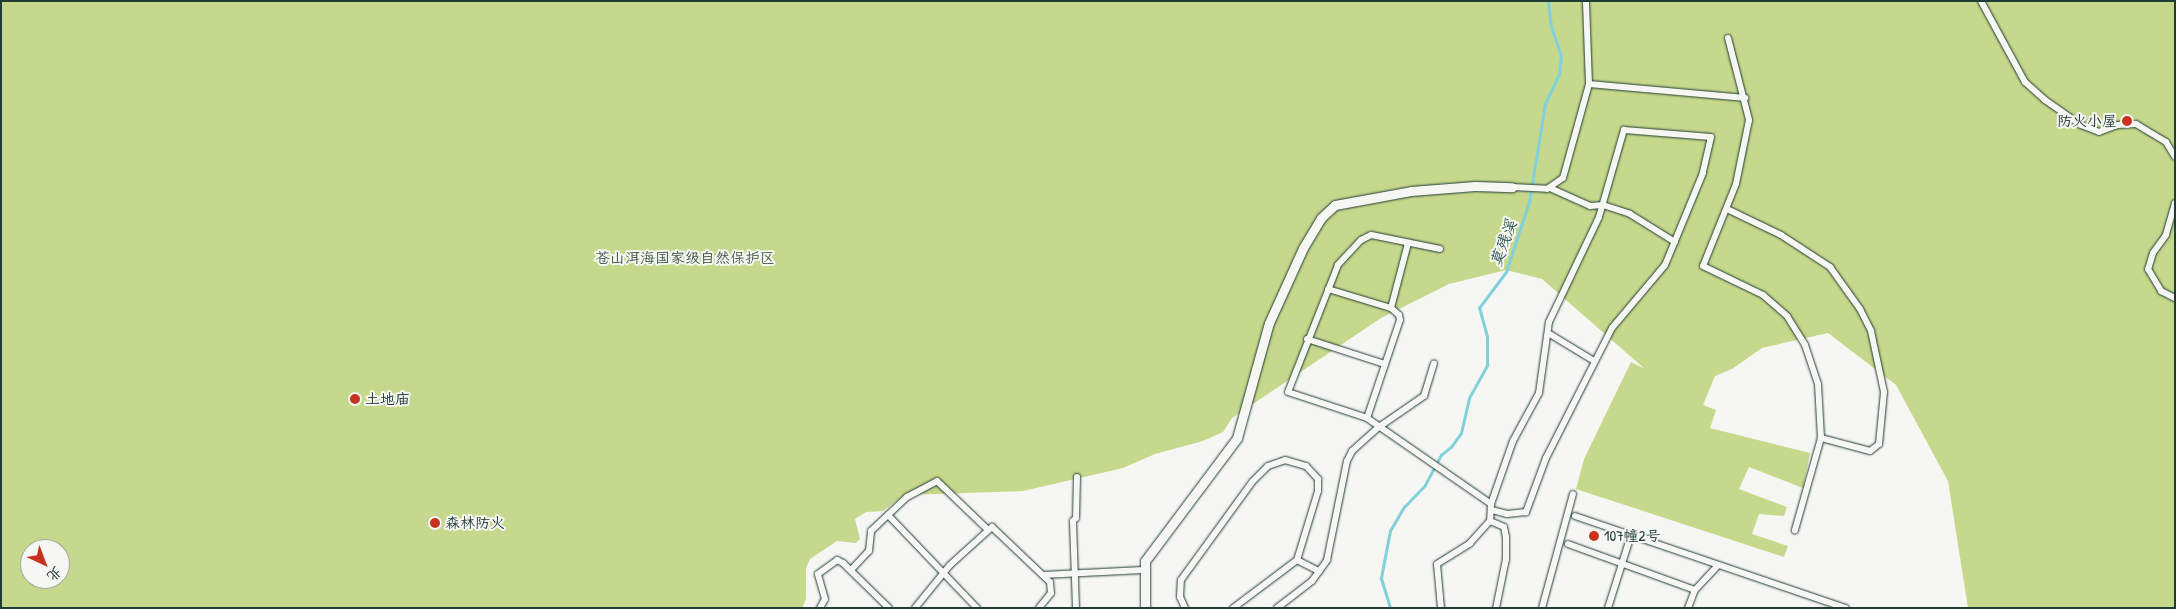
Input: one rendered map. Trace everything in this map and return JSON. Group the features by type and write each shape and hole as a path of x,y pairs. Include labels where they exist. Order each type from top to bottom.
{"street":[{"path":"1548,189 1560,182 1566,172 1589,84 1586,1"},
{"path":"1981,1 2025,82 2045,100 2081,125 2099,132 2117,126 2136,124 2166,142 2175,157"},
{"path":"1728,38 1750,120 1746,146 1727,209 1703,266 1763,295 1787,316 1805,345 1818,384 1821,438 1795,530"},
{"path":"1589,84 1745,98"},
{"path":"1440,249 1371,235 1363,238 1338,265 1307,339 1288,392 1367,418 1440,468 1492,507 1507,514 1526,512 1546,458 1612,328 1665,265 1703,173 1711,137 1624,130 1603,205 1555,306 1548,333 1539,393 1512,441 1492,507 1490,521 1470,543 1437,564 1441,608"},
{"path":"1145,608 1143,570 1150,551 1237,438 1269,323 1306,241 1326,212 1335,205 1411,191 1474,186 1548,189 1590,206 1603,205 1630,214 1676,242"},
{"path":"2175,203 2166,235 2153,254 2148,269 2161,290 2175,298"},
{"path":"1727,209 1781,235 1830,267 1860,310 1871,331 1884,392 1879,444 1870,451 1821,438"},
{"path":"1391,308 1408,242"},
{"path":"1328,290 1391,308 1399,315 1400,320 1367,418"},
{"path":"1548,333 1594,361"},
{"path":"1307,339 1385,364"},
{"path":"1277,608 1303,589 1320,571 1326,560 1347,461 1358,444 1424,396 1434,364"},
{"path":"1185,608 1180,597 1181,580 1197,555 1253,481 1268,466 1285,460 1306,466 1318,479 1318,491 1297,560 1233,608"},
{"path":"1076,608 1073,521 1076,518 1077,477"},
{"path":"851,570 869,551 871,531 914,493 940,481 987,529 998,530 1050,582 1051,593 1039,608"},
{"path":"1542,608 1572,494"},
{"path":"1496,608 1506,559 1504,528 1507,514"},
{"path":"888,515 977,608"},
{"path":"1575,516 1846,608"},
{"path":"1490,521 1504,528"},
{"path":"915,608 943,573 987,529"},
{"path":"1608,608 1631,535"},
{"path":"1568,544 1695,590"},
{"path":"820,608 824,599 818,582 819,572 835,560 851,570 889,608"},
{"path":"1297,560 1320,571"},
{"path":"1688,608 1695,590 1718,565"},
{"path":"1043,575 1143,570"}],"green space":[{"name":"苍山洱海国家级自然保护区","path":"1,1 2175,1 2175,608 1968,608 1948,481 1896,385 1828,333 1762,348 1732,369 1715,376 1703,405 1716,410 1710,428 1810,453 1803,488 1749,467 1739,489 1787,507 1784,516 1759,514 1752,534 1788,546 1784,557 1576,489 1584,459 1631,362 1645,369 1542,279 1506,270 1449,284 1381,318 1232,418 1223,432 1203,441 1155,454 1123,468 1023,491 904,495 883,511 866,512 855,519 860,539 856,543 837,541 810,559 806,568 806,599 802,608 1,608"}],"waterway":[{"name":"莫残溪","path":"1390,608 1381,578 1390,531 1404,507 1425,485 1441,455 1451,447 1461,433 1469,398 1487,365 1487,337 1479,308 1506,272 1529,202 1545,104 1559,74 1561,56 1551,27 1548,1"}],"place":[{"name":"防火小屋","path":"2127,121"},
{"name":"土地庙","path":"355,399"},
{"name":"森林防火","path":"435,523"},
{"name":"107幢2号","path":"1594,536"}]}
